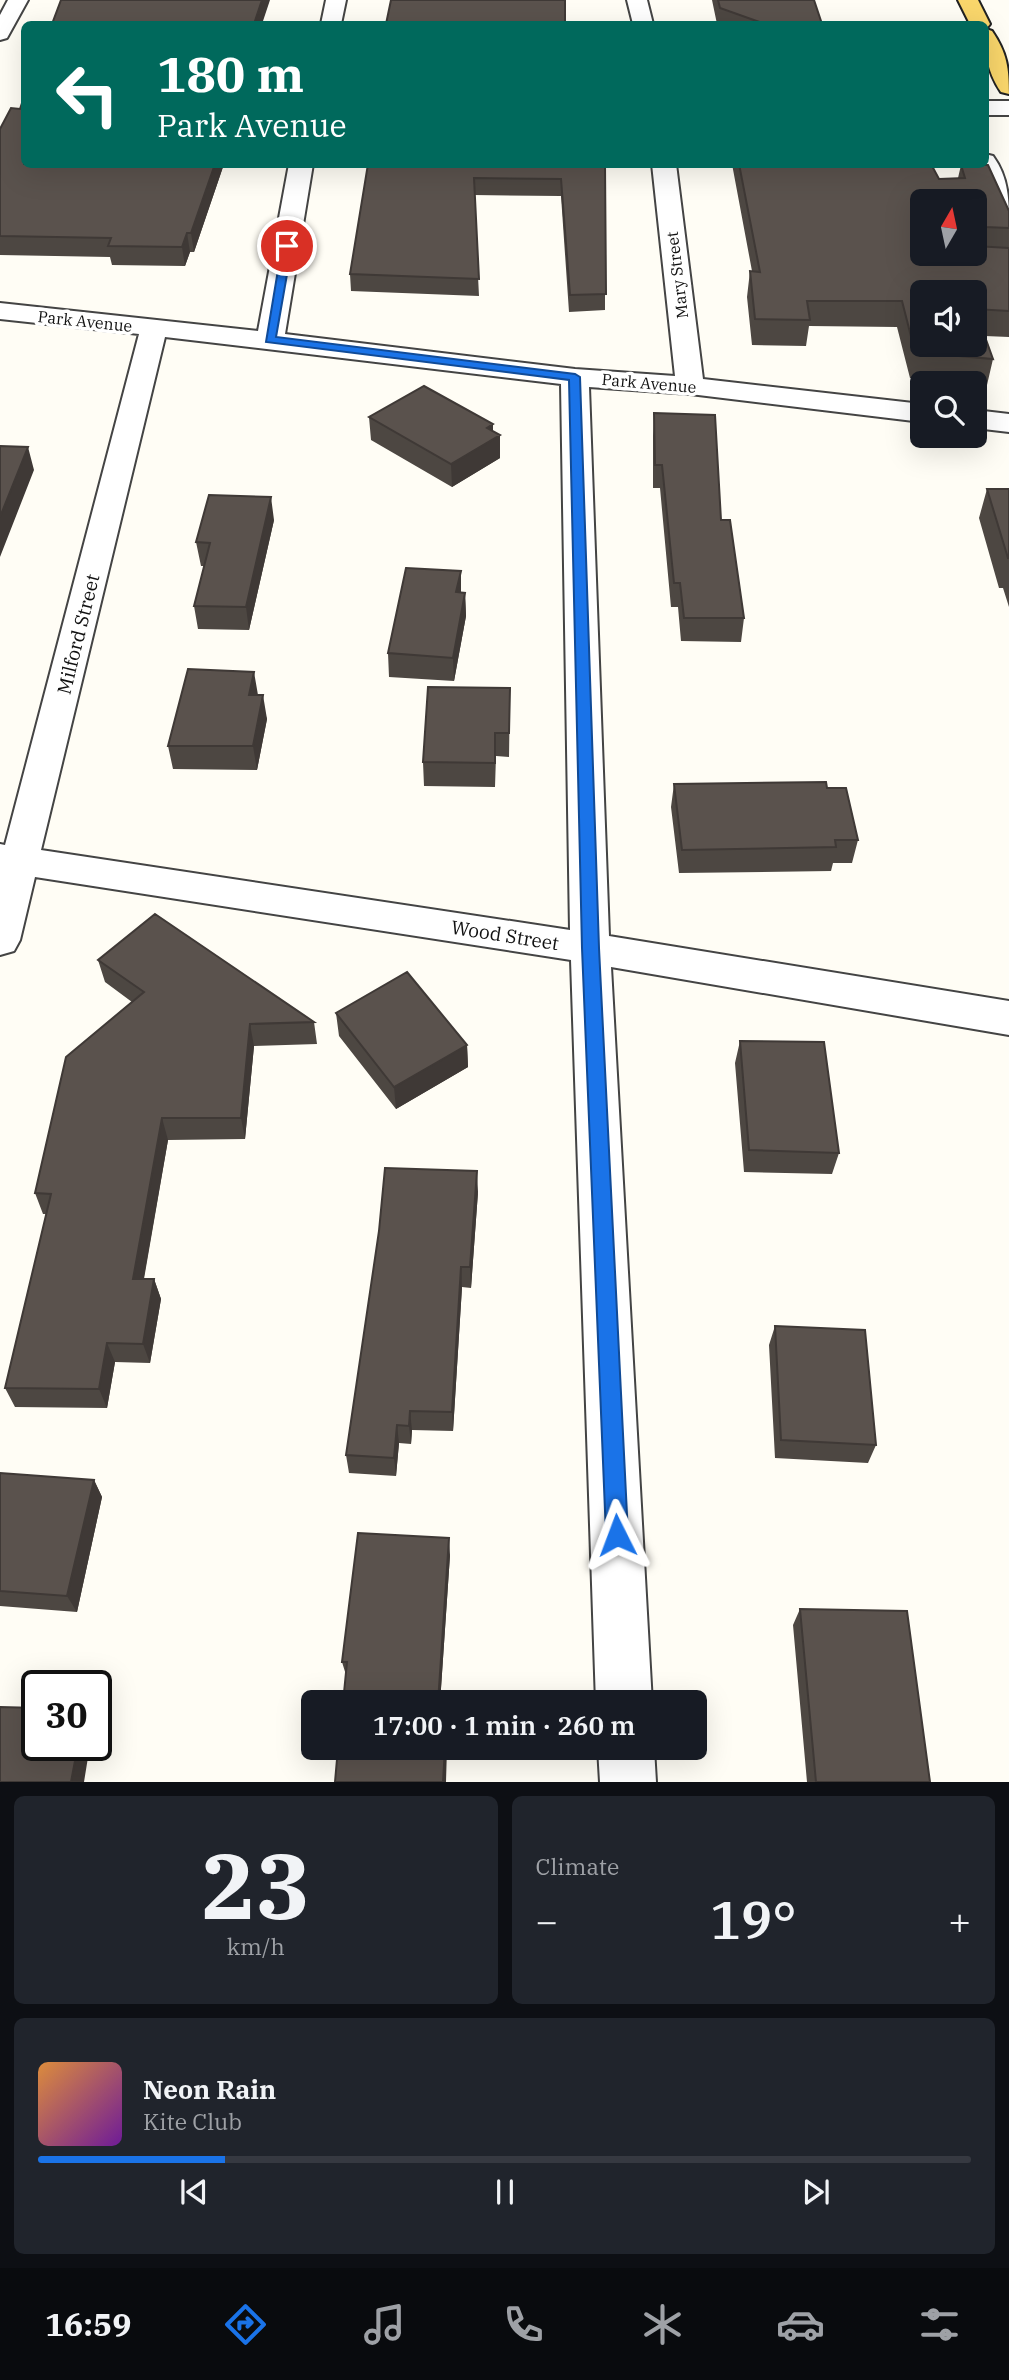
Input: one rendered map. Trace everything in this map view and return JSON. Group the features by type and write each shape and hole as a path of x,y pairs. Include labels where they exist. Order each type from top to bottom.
{"main road":[{"path":"968,0 978,21"},
{"path":"989,41 1004,65 1009,87"}],"street":[{"path":"0,34 18,0"},
{"path":"332,21 336,0"},
{"path":"637,0 642,21"},
{"path":"989,108 1009,108"},
{"path":"989,149 1009,219"},
{"path":"270,340 300,168"},
{"name":"Mary Street","path":"664,168 690,386"},
{"name":"Park Avenue","path":"0,311 575,377 690,386 910,412"},
{"name":"Milford Street","path":"0,940 10,860 154,328"},
{"path":"575,377 590,948 623,1690"},
{"path":"987,420 1009,423"},
{"name":"Wood Street","path":"10,860 590,948 1009,1018"},
{"path":"627,1760 628,1782"}],"building":[{"path":"61,0 262,0 255,21 53,21"},
{"path":"391,0 565,0 565,21 387,21"},
{"path":"718,0 814,0 821,21 757,21 720,8"},
{"path":"21,106 21,168 214,168 191,233 187,233 182,247 108,246 111,238 0,236 0,129 11,108 20,109"},
{"path":"989,167 1009,211 1009,228 987,227 987,189 910,189 910,266 987,266 987,247 1009,248 1009,311 987,310 987,280 910,280 910,332 902,301 807,301 810,320 755,319 750,271 760,272 740,168 933,168 939,179 965,178 962,168"},
{"path":"367,168 605,168 606,294 570,295 561,179 474,178 479,279 350,274"},
{"path":"987,342 993,359 971,357 987,357"},
{"path":"424,386 493,424 487,428 500,435 451,464 369,417"},
{"path":"654,413 715,415 721,520 730,520 744,618 684,618 680,583 674,583 662,465 655,465"},
{"path":"0,446 28,447 0,517"},
{"path":"987,489 1009,489 1009,558 1008,558"},
{"path":"209,495 271,497 246,607 194,606 210,543 196,542"},
{"path":"406,568 461,571 456,592 465,593 453,658 388,653"},
{"path":"188,669 254,672 249,695 263,695 253,746 168,746"},
{"path":"428,687 510,688 509,733 495,733 495,763 423,762"},
{"path":"826,782 827,788 846,788 858,840 835,840 836,847 682,850 674,784"},
{"path":"155,914 314,1022 250,1024 241,1118 162,1118 133,1279 154,1279 143,1344 107,1343 99,1389 5,1388 51,1194 35,1193 66,1057 144,992 98,960"},
{"path":"407,972 467,1045 394,1087 336,1013"},
{"path":"740,1041 824,1042 839,1153 749,1150"},
{"path":"385,1168 477,1171 470,1267 461,1267 452,1412 410,1411 409,1426 397,1425 394,1458 346,1455 379,1231"},
{"path":"775,1326 865,1330 876,1445 781,1440"},
{"path":"0,1473 94,1480 67,1596 0,1591"},
{"path":"358,1533 449,1538 439,1690 344,1690 347,1662 342,1662"},
{"path":"800,1609 907,1611 930,1782 816,1782"},
{"path":"0,1707 21,1708 21,1761 75,1761 71,1782 0,1782"},
{"path":"337,1760 444,1760 443,1782 335,1782"}],"route":[{"path":"287,246 270,340 575,377 590,948 617,1535"}]}
